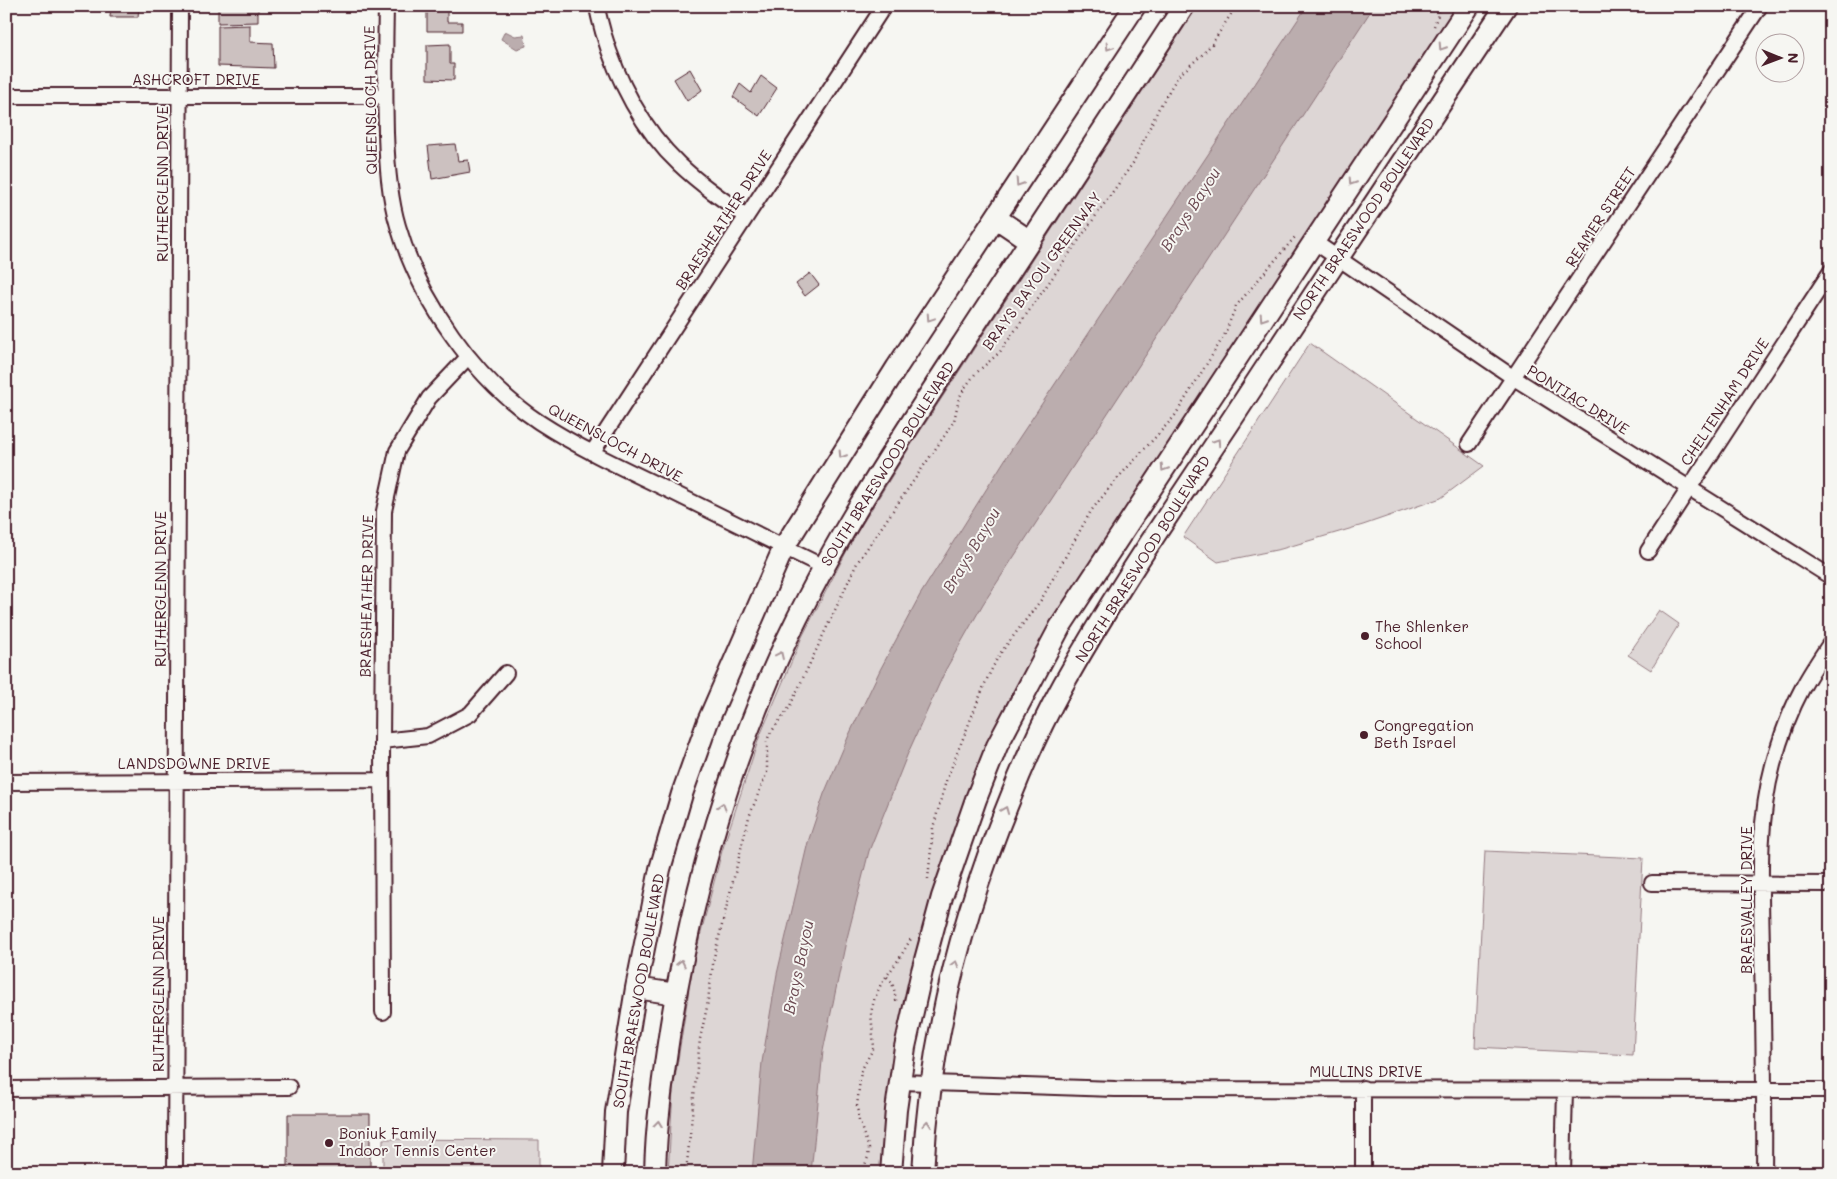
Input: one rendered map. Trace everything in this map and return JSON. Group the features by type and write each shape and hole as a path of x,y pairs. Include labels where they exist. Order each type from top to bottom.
{"main road":[{"name":"SOUTH BRAESWOOD BOULEVARD","path":"613,1173 616,1112 636,988 660,869 682,794 708,721 784,547 898,367 1136,6"},
{"name":"SOUTH BRAESWOOD BOULEVARD","path":"655,1173 660,1102 676,994 689,930 712,839 730,781 768,680 839,537 1184,6"},
{"name":"NORTH BRAESWOOD BOULEVARD","path":"891,1173 905,1047 922,971 942,897 976,799 997,746 1060,627 1469,6"},
{"name":"NORTH BRAESWOOD BOULEVARD","path":"923,1173 930,1083 947,994 969,912 992,843 1023,767 1062,688 1117,594 1338,257 1506,6"},
{"path":"996,218 1030,241"},
{"path":"1120,534 1145,551"},
{"path":"636,988 676,994"}],"street":[{"name":"RUTHERGLENN DRIVE","path":"175,1173 180,6"},
{"name":"QUEENSLOCH DRIVE","path":"386,6 385,96 388,172 398,226 417,277 439,316 468,357 508,397 538,421 592,453 824,567"},
{"path":"597,6 608,50 619,77 637,110 654,134 678,163 698,181 746,216"},
{"name":"BRAESHEATHER DRIVE","path":"592,453 884,6"},
{"name":"REAMER STREET","path":"1469,444 1760,6"},
{"name":"ASHCROFT DRIVE","path":"6,96 385,96"},
{"name":"PONTIAC DRIVE","path":"1313,241 1514,378 1831,578"},
{"name":"CHELTENHAM DRIVE","path":"1648,551 1831,271"},
{"name":"BRAESHEATHER DRIVE","path":"383,1012 382,741 384,511 397,450 429,398 468,357"},
{"name":"BRAESVALLEY DRIVE","path":"1764,1173 1762,832 1773,766 1783,732 1802,688 1831,642"},
{"path":"382,741 428,736 470,714 506,673"},
{"name":"LANDSDOWNE DRIVE","path":"6,782 382,780"},
{"path":"1652,883 1831,884"},
{"name":"MULLINS DRIVE","path":"900,1082 1115,1088 1831,1090"},
{"path":"6,1089 289,1087"},
{"path":"1363,1088 1363,1173"},
{"path":"1563,1173 1565,1089"}],"path":[{"name":"BRAYS BAYOU GREENWAY","path":"686,1173 700,1039 707,1007 714,957 749,817 767,772 767,742 769,736 789,708 857,563 954,421 959,398 966,386 975,374 1000,352 1133,163 1159,108 1178,76 1212,44 1236,6"}],"shaded area":[{"path":"1198,6 1459,6 978,770 937,879 907,990 891,1079 884,1173 668,1173 673,1091 693,964 722,851 759,738 802,637 853,539 911,445"},
{"path":"1310,343 1484,466 1441,498 1363,525 1281,549 1218,562 1183,537"},
{"path":"1659,610 1679,624 1651,670 1628,655"},
{"path":"1485,851 1643,858 1633,1055 1475,1047"},
{"path":"383,1139 539,1140 539,1173 383,1173"}],"water":[{"name":"Brays Bayou","path":"1307,6 1374,6 983,604 946,669 908,753 869,851 845,946 823,1051 811,1173 752,1173 762,1062 777,974 808,842 824,794 849,735 880,670 920,595 1011,450"},
{"path":"505,31 515,36 524,35 526,46 517,49 501,39"}],"building":[{"path":"111,6 139,6 138,17 110,17"},
{"path":"218,6 258,6 258,22 218,23"},
{"path":"427,6 447,6 447,22 462,22 462,31 427,31"},
{"path":"250,25 250,42 273,43 274,68 218,66 218,26"},
{"path":"450,44 450,64 454,64 454,80 427,79 427,45"},
{"path":"690,69 702,90 687,101 674,79"},
{"path":"761,76 777,88 759,116 733,97 740,84 751,93"},
{"path":"455,144 458,161 468,160 470,172 432,179 428,146"},
{"path":"810,273 819,285 805,296 796,284"},
{"name":"Boniuk Family Indoor Tennis Center","path":"288,1114 370,1114 370,1173 288,1173"}],"place":[{"name":"The Shlenker School","path":"1365,636"},
{"name":"Congregation Beth Israel","path":"1364,735"},
{"name":"Boniuk Family Indoor Tennis Center","path":"329,1143"}]}
